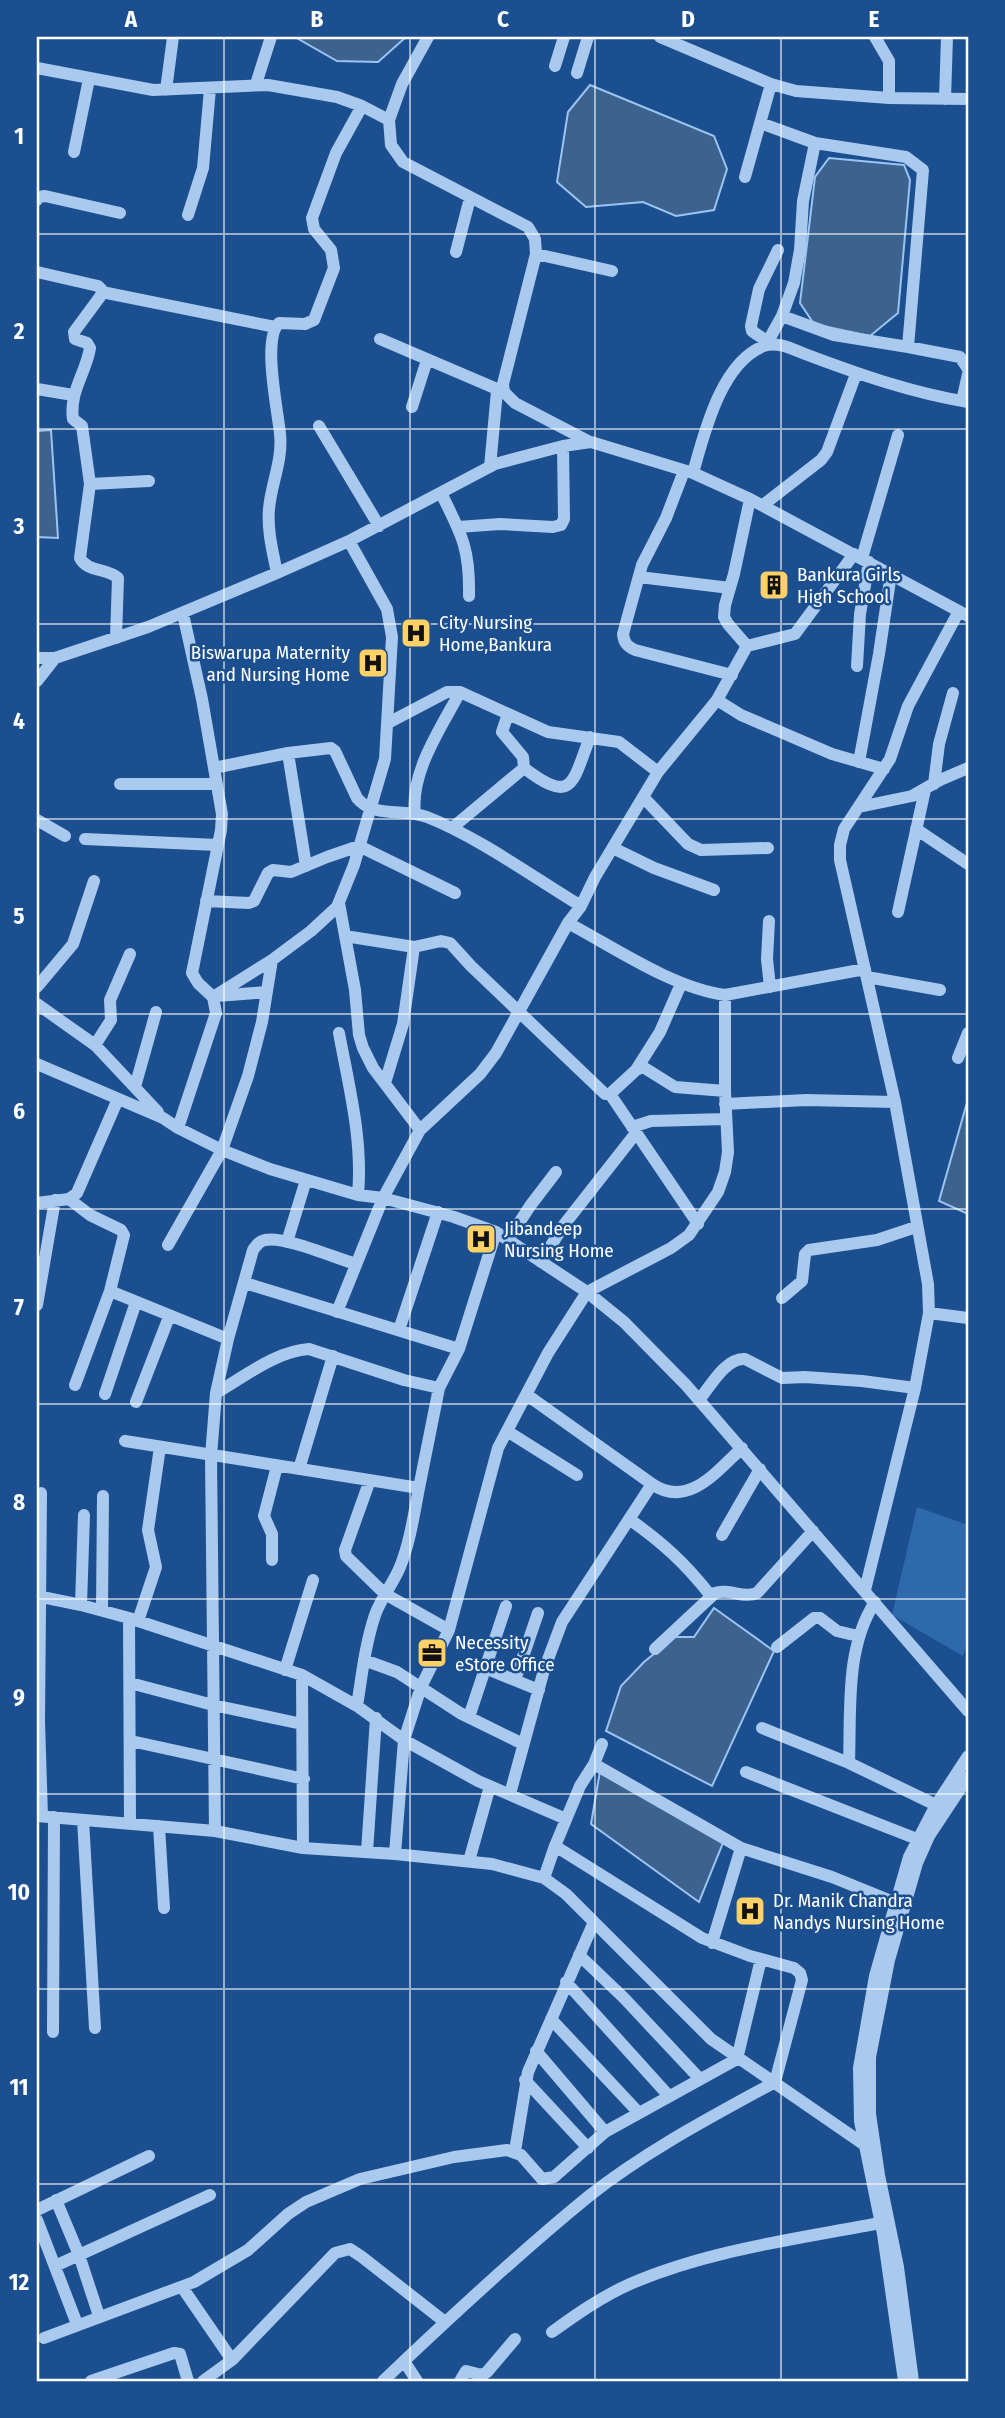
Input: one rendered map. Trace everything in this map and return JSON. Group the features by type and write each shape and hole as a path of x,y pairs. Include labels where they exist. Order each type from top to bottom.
{"street":[{"path":"166,90 173,37"},
{"path":"256,85 271,37"},
{"path":"428,37 402,84 389,120 391,145 403,162 528,227 535,239 536,254 501,391 490,467"},
{"path":"555,66 564,37"},
{"path":"578,74 588,37"},
{"path":"660,37 692,43 771,83 796,91 890,98 968,99"},
{"path":"875,37 889,61 890,98"},
{"path":"945,99 947,37"},
{"path":"37,68 139,88 210,89 256,85 337,97 389,120"},
{"path":"74,152 89,79"},
{"path":"745,177 771,83"},
{"path":"188,215 203,168 210,89"},
{"path":"276,573 268,513 281,445 272,369 272,335 275,327 283,322 305,324 317,316 334,261 331,250 314,229 312,218 336,153 362,106"},
{"path":"760,123 815,143 906,158 923,170 908,347"},
{"path":"732,675 627,646 623,634 639,577 725,384 746,358 767,343 782,316 797,266 803,201 815,143"},
{"path":"37,200 45,196 120,213"},
{"path":"456,252 470,198"},
{"path":"778,250 759,289 752,331 767,343 788,348 889,385 965,401 968,371 960,357 834,335 782,316"},
{"path":"536,254 612,271"},
{"path":"37,272 98,286 102,292 275,327"},
{"path":"102,292 74,332 75,339 87,343 90,348 73,395 72,417 82,426 90,484 80,558 85,566 118,578 116,638"},
{"path":"380,339 501,391 515,403 591,442 688,472 763,505 963,614 908,706 890,759 844,830 840,845 840,860 895,1102 928,1284 929,1313 915,1388 865,1590"},
{"path":"412,407 428,360"},
{"path":"763,505 821,460 827,452 856,374"},
{"path":"37,389 73,395"},
{"path":"319,426 379,526"},
{"path":"857,666 862,558 898,435"},
{"path":"37,659 55,658 183,614 349,541 490,467 514,458 591,442"},
{"path":"458,527 499,524 554,527 561,525 564,519 563,446"},
{"path":"90,484 149,481"},
{"path":"441,493 467,552 469,596"},
{"path":"747,646 724,617 750,499"},
{"path":"214,997 272,960 330,915 339,903 370,810 385,759 392,637 390,620 349,541"},
{"path":"337,1312 383,1198 420,1130 480,1074 496,1052 568,923 658,772 717,700 747,646 795,634 862,558"},
{"path":"859,762 880,654 891,574"},
{"path":"639,577 730,588"},
{"path":"178,1128 216,1013 214,997 198,983 192,973 222,814 183,614"},
{"path":"37,681 55,658"},
{"path":"388,723 447,692 460,692 548,732 620,742 658,772"},
{"path":"415,814 413,800 419,776 460,692"},
{"path":"898,912 916,829 953,692"},
{"path":"717,700 741,715 832,754 884,769"},
{"path":"508,714 502,732 523,757 524,768"},
{"path":"524,768 549,785 566,787 577,772 590,737"},
{"path":"214,768 327,748 335,751 357,798 370,810 415,814 452,828 581,905"},
{"path":"288,753 306,866"},
{"path":"452,828 524,768"},
{"path":"859,807 912,796 968,768"},
{"path":"120,784 217,784"},
{"path":"643,797 695,848 768,848"},
{"path":"37,820 65,836"},
{"path":"916,829 968,864"},
{"path":"85,839 217,845"},
{"path":"206,901 249,903 254,901 268,873 273,870 291,872 359,846 455,893"},
{"path":"613,848 654,868 715,890"},
{"path":"37,987 72,944 94,881"},
{"path":"339,903 355,990 359,1035 368,1058 420,1130"},
{"path":"769,921 767,959 770,987"},
{"path":"568,923 681,984 706,993 725,995 866,973 940,990"},
{"path":"345,936 414,947 441,941 450,943 605,1094 610,1094 636,1070 660,1032 681,984"},
{"path":"385,1083 403,1024 414,947"},
{"path":"95,1045 111,1020 110,1000 130,954"},
{"path":"168,1245 222,1150 248,1076 272,960"},
{"path":"214,997 267,992"},
{"path":"395,1854 404,1740 421,1687 449,1630 493,1461 507,1431 548,1353 587,1292 671,1248 689,1235 718,1192 728,1152 725,995"},
{"path":"37,1004 95,1045 163,1118"},
{"path":"135,1087 156,1012"},
{"path":"339,1033 359,1144 358,1195"},
{"path":"958,1058 968,1033"},
{"path":"37,1064 163,1118 222,1150 306,1180 358,1195 383,1198 438,1212 496,1232 587,1292 624,1322 699,1400 968,1711"},
{"path":"636,1070 643,1067 648,1069 675,1087 725,1097 895,1102"},
{"path":"610,1094 698,1224"},
{"path":"37,1203 69,1199 82,1186 118,1099"},
{"path":"541,1262 563,1226 634,1130 651,1121 726,1118"},
{"path":"508,1240 556,1172"},
{"path":"287,1242 306,1180"},
{"path":"69,1199 90,1215 121,1230 124,1235 110,1291 75,1385"},
{"path":"37,1305 55,1200"},
{"path":"399,1331 438,1212"},
{"path":"782,1298 802,1281 805,1254 809,1250 877,1240 916,1227"},
{"path":"357,1706 364,1660 376,1612 399,1570 406,1551 439,1388 458,1349 496,1232"},
{"path":"215,1830 211,1456 216,1393 228,1339 253,1251 258,1243 265,1240 287,1242 356,1265"},
{"path":"245,1283 458,1349"},
{"path":"110,1291 228,1339"},
{"path":"105,1394 136,1302"},
{"path":"929,1313 968,1318"},
{"path":"136,1402 169,1317"},
{"path":"216,1393 298,1349 309,1349 404,1380 439,1388"},
{"path":"299,1469 334,1356"},
{"path":"699,1400 730,1363 738,1358 782,1378 862,1381 915,1388"},
{"path":"527,1395 661,1491 673,1493 699,1486 741,1448"},
{"path":"507,1431 577,1475"},
{"path":"125,1441 419,1488"},
{"path":"130,1824 133,1619 155,1574 148,1530 160,1447"},
{"path":"272,1560 272,1534 264,1516 277,1466"},
{"path":"722,1535 760,1469"},
{"path":"370,1480 345,1550 351,1562 385,1594 449,1630"},
{"path":"510,1794 539,1690 562,1622 652,1484"},
{"path":"41,1493 38,1722 53,2032"},
{"path":"103,1496 103,1611"},
{"path":"81,1605 84,1515"},
{"path":"629,1518 684,1562 711,1596"},
{"path":"655,1649 711,1596 721,1591 752,1596 757,1593 813,1531"},
{"path":"285,1670 313,1580"},
{"path":"38,1596 133,1619 302,1675 376,1718 404,1740 490,1786 566,1818"},
{"path":"849,1763 852,1674 858,1636 865,1617 875,1602"},
{"path":"469,1717 506,1606"},
{"path":"515,1681 538,1613"},
{"path":"777,1647 814,1618 820,1618 837,1631 858,1636"},
{"path":"364,1660 397,1672 469,1717 523,1744"},
{"path":"485,1668 539,1690"},
{"path":"302,1675 303,1848"},
{"path":"131,1683 213,1705 302,1724"},
{"path":"367,1852 376,1718"},
{"path":"762,1728 849,1763 936,1805"},
{"path":"131,1741 303,1779"},
{"path":"544,1878 566,1818 602,1744"},
{"path":"899,1904 909,1857 917,1839 968,1756"},
{"path":"594,1764 741,1848 832,1877 899,1904"},
{"path":"746,1772 917,1839"},
{"path":"913,2381 898,2267 858,2105 859,2068 875,1976 899,1904 929,1836 968,1777"},
{"path":"469,1861 490,1786"},
{"path":"44,1817 215,1830 303,1848 492,1864 544,1878 566,1894 711,2039 869,2148 904,2381"},
{"path":"83,1820 95,2028"},
{"path":"159,1826 164,1908"},
{"path":"383,2381 445,2322 591,2195 678,2135 775,2082 802,1980 800,1973 794,1968 712,1943 555,1846"},
{"path":"712,1943 741,1848"},
{"path":"515,2151 525,2080 594,1922"},
{"path":"579,1955 624,1998 699,2078"},
{"path":"44,2338 181,2287 247,2250 306,2202 360,2179 454,2157 508,2150 521,2155 536,2174 547,2180 605,2133 668,2095 737,2059 761,1959"},
{"path":"566,1982 668,2095"},
{"path":"551,2019 639,2113"},
{"path":"536,2051 605,2133"},
{"path":"525,2080 588,2148"},
{"path":"37,2210 149,2156"},
{"path":"55,2266 210,2195"},
{"path":"56,2200 79,2255 99,2316"},
{"path":"37,2220 78,2324"},
{"path":"552,2332 590,2305 628,2285 669,2269 765,2245 880,2223"},
{"path":"203,2381 233,2360 335,2253 343,2249 350,2249 362,2257 445,2322"},
{"path":"181,2287 233,2360"},
{"path":"460,2381 466,2371 490,2377 515,2339"},
{"path":"91,2381 174,2353 180,2354 188,2381"},
{"path":"404,2361 416,2381"}],"shaded area":[{"path":"295,37 406,37 378,62 337,61"},
{"path":"590,85 714,136 727,169 714,210 676,216 643,202 586,207 557,182 568,112"},
{"path":"829,158 904,165 910,180 898,313 870,336 814,324 800,303 815,177"},
{"path":"51,430 58,538 37,537 37,431"},
{"path":"968,1099 968,1214 939,1201"},
{"path":"917,1507 968,1525 968,1640 963,1656 892,1615"},
{"path":"714,1608 774,1651 712,1786 606,1731 621,1686 644,1662 675,1637 694,1637"},
{"path":"600,1771 723,1843 699,1902 591,1824"}],"place":[{"name":"Bankura Girls High School","path":"774,585"},
{"name":"City Nursing Home,Bankura","path":"416,633"},
{"name":"Biswarupa Maternity and Nursing Home","path":"373,663"},
{"name":"Jibandeep Nursing Home","path":"481,1239"},
{"name":"Necessity eStore Office","path":"432,1653"},
{"name":"Dr. Manik Chandra Nandys Nursing Home","path":"750,1911"}]}
